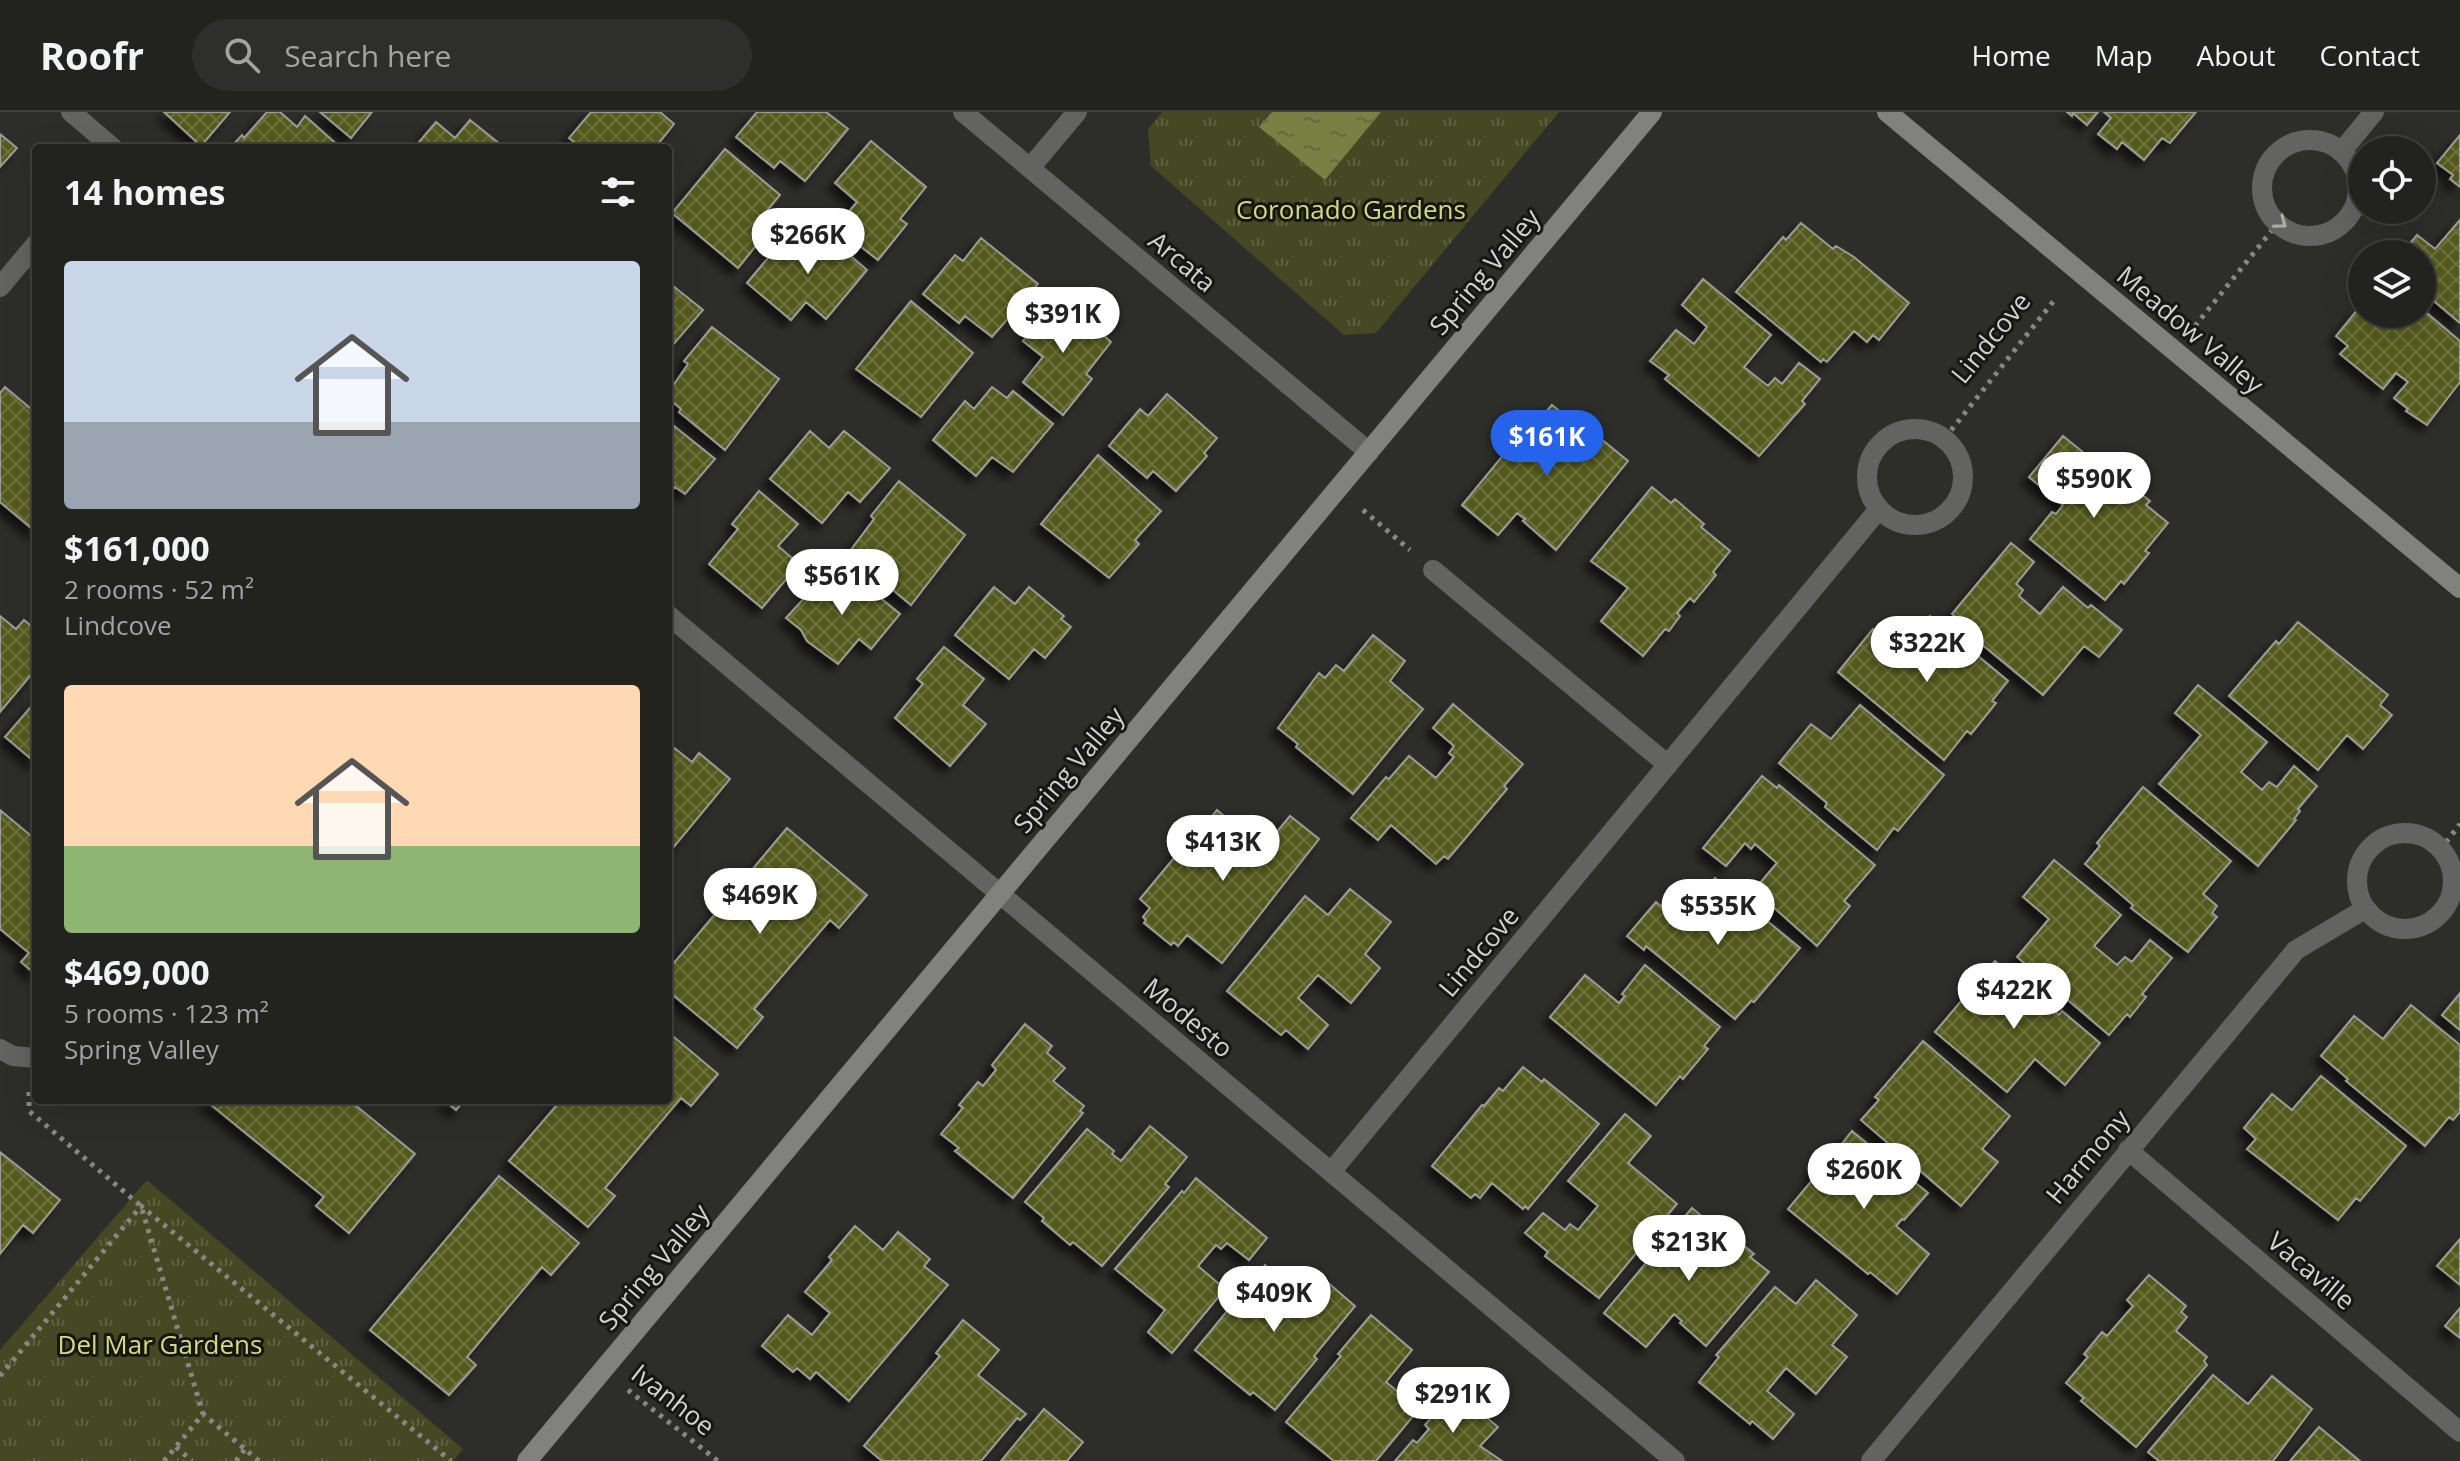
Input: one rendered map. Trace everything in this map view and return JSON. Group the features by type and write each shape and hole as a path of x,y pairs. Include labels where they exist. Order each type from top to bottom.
{"street":[{"path":"71,112 108,144"},
{"name":"Arcata","path":"963,112 1369,452"},
{"path":"1030,168 1077,112"},
{"name":"Spring Valley","path":"527,1461 1652,112"},
{"name":"Meadow Valley","path":"1887,112 2460,588"},
{"path":"2342,151 2374,112"},
{"path":"2321,140 2342,151 2356,170 2358,193 2350,215 2333,231 2311,236 2288,231 2277,224 2270,216 2261,194 2264,171 2277,152 2298,141 2321,140"},
{"path":"0,287 32,249"},
{"path":"1920,428 1945,438 1957,453 1963,476 1958,499 1942,516 1921,525 1898,523 1879,509 1867,489 1867,466 1877,445 1896,431 1920,428"},
{"name":"Lindcove","path":"1331,1172 1879,509"},
{"path":"1433,570 1668,765"},
{"name":"Modesto","path":"672,618 1675,1461"},
{"path":"2392,834 2416,834 2436,844 2440,850 2450,863 2453,887 2445,908 2428,924 2406,930 2383,924 2365,909 2356,887 2359,865 2372,845 2392,834"},
{"name":"Harmony","path":"1871,1461 2296,950 2365,909"},
{"path":"0,1049 13,1056 32,1058"},
{"name":"Vacaville","path":"2128,1150 2460,1432"}],"path":[{"path":"2175,351 2277,224"},
{"name":"Lindcove","path":"1945,438 2078,271"},
{"path":"1338,488 1433,570"},
{"path":"2440,850 2460,824"},
{"path":"32,1058 29,1111 451,1461"},
{"path":"0,1376 141,1206"},
{"path":"141,1206 203,1414 259,1461"},
{"name":"Ivanhoe","path":"603,1370 718,1461"},
{"path":"164,1461 203,1414"},
{"path":"176,1447 192,1461"},
{"path":"236,1461 245,1449"}],"green space":[{"name":"Coronado Gardens","path":"1162,112 1559,112 1376,333 1344,335 1151,166 1148,129"},
{"name":"Del Mar Gardens","path":"147,1180 463,1449 453,1461 0,1461 0,1350"}],"water":[{"path":"1272,112 1381,112 1325,180 1259,127"}],"building":[{"path":"164,112 230,112 203,144 199,144"},
{"path":"267,112 280,112 297,127 305,116 336,144 234,144 242,135 244,138"},
{"path":"320,112 372,112 351,138"},
{"path":"591,112 660,112 674,124 658,144 577,144 569,138"},
{"path":"757,112 826,112 848,129 805,181 780,161 774,168 736,137"},
{"path":"2067,112 2098,112 2087,125 2073,113 2072,116"},
{"path":"2104,112 2196,112 2170,143 2162,138 2144,160 2122,142 2117,149 2098,134 2111,118"},
{"path":"470,120 500,144 417,144 436,122 455,138"},
{"path":"0,134 17,148 0,167"},
{"path":"2460,135 2460,187 2450,179 2453,175 2437,163"},
{"path":"871,141 926,187 900,219 907,224 878,260 836,227 857,202 835,183"},
{"path":"725,149 780,195 753,228 763,237 738,268 672,213"},
{"path":"2460,220 2460,323 2436,303 2436,248"},
{"path":"1801,223 1833,249 1836,246 1854,257 1909,303 1879,340 1873,335 1867,342 1854,331 1827,362 1823,359 1821,362 1736,292 1783,237 1786,240"},
{"path":"815,225 867,270 826,319 806,302 791,320 747,283 778,246 789,255"},
{"path":"981,238 1038,284 992,337 965,316 959,323 923,294 955,255 963,261"},
{"path":"1703,279 1771,335 1744,367 1768,386 1775,378 1782,384 1799,363 1820,379 1802,401 1805,404 1759,456 1665,379 1669,375 1650,361 1676,330 1694,344 1707,327 1682,305"},
{"path":"672,285 703,310 672,346"},
{"path":"1059,296 1111,342 1086,374 1092,379 1063,415 1023,382 1043,357 1023,341"},
{"path":"911,301 973,353 921,417 856,369"},
{"path":"2348,321 2348,328 2436,328 2436,321 2460,341 2460,382 2427,425 2406,411 2408,409 2394,398 2408,382 2396,373 2383,389 2340,354 2348,346 2336,336"},
{"path":"712,327 779,379 725,450 679,412 681,409 672,401 672,387 688,364 684,361"},
{"path":"5,387 32,410 32,529 0,502 0,393"},
{"path":"992,387 1007,398 1013,391 1053,424 1013,472 992,457 976,476 933,440 965,401 974,409"},
{"path":"1167,394 1217,438 1204,453 1207,456 1176,491 1153,471 1147,478 1109,446 1140,409 1148,416"},
{"path":"1552,405 1571,420 1573,416 1628,461 1556,550 1517,513 1498,535 1462,505 1528,425 1532,428"},
{"path":"674,426 715,459 685,494 675,487 672,490"},
{"path":"810,431 829,448 844,431 890,468 860,502 848,492 822,523 770,479"},
{"path":"2063,436 2121,483 2124,480 2150,501 2146,505 2168,523 2124,584 2121,581 2105,600 2030,539 2052,512 2056,514 2063,505 2029,477"},
{"path":"1098,455 1161,511 1135,540 1139,544 1109,578 1041,524"},
{"path":"899,481 965,535 911,605 850,551 874,519 871,516"},
{"path":"1652,487 1671,503 1675,499 1704,524 1701,527 1730,551 1713,572 1716,575 1694,602 1690,598 1677,613 1680,616 1669,631 1665,629 1643,656 1601,621 1628,588 1591,561"},
{"path":"759,491 798,524 778,546 799,564 762,608 709,564 738,529 732,524"},
{"path":"2011,543 2034,562 2016,584 2023,590 2019,596 2040,614 2063,587 2122,630 2099,657 2084,646 2043,695 1973,637 1975,634 1952,614"},
{"path":"830,570 855,590 862,583 900,614 871,649 859,639 838,664 807,641 801,630 786,618"},
{"path":"994,587 1015,604 1029,587 1064,616 1061,619 1071,627 1045,658 1034,649 1009,679 955,635"},
{"path":"0,616 16,629 24,620 32,627 32,674 0,712"},
{"path":"1930,616 2008,681 1992,701 1996,703 1971,734 1967,731 1944,760 1838,672 1873,629 1901,652"},
{"path":"2298,622 2388,695 2380,705 2392,715 2363,749 2347,735 2318,770 2229,696 2276,641 2279,644"},
{"path":"1373,635 1405,661 1390,681 1423,709 1353,794 1278,728 1319,673 1325,678 1336,665 1344,671"},
{"path":"944,647 984,679 963,705 986,724 950,766 895,718 923,684 917,679"},
{"path":"2198,685 2267,742 2241,772 2262,790 2269,782 2277,787 2294,766 2317,786 2298,809 2296,820 2258,866 2159,784 2201,735 2175,713"},
{"path":"1453,704 1523,764 1504,786 1507,789 1448,859 1444,856 1436,864 1391,825 1378,840 1351,818 1386,777 1389,779 1409,756 1436,778 1454,757 1449,753 1454,746 1433,728"},
{"path":"1860,705 1944,775 1898,831 1894,828 1877,850 1779,763 1811,724 1831,739"},
{"path":"32,706 32,760 5,737"},
{"path":"672,746 692,762 699,753 730,779 672,849"},
{"path":"1762,776 1777,788 1779,785 1875,865 1844,901 1850,906 1817,946 1754,890 1777,863 1755,844 1751,849 1745,843 1726,866 1703,848"},
{"path":"2143,787 2231,861 2203,894 2217,906 2212,913 2217,917 2188,952 2131,908 2133,905 2085,864 2100,846 2097,843"},
{"path":"0,810 32,837 32,972 21,962 29,953 0,929"},
{"path":"1217,810 1238,828 1241,824 1266,845 1290,816 1319,839 1222,963 1187,935 1178,946 1174,942 1171,945 1144,923 1146,920 1143,917 1150,908 1140,899"},
{"path":"787,828 867,895 839,928 830,920 754,1009 763,1017 737,1048 672,994 672,965"},
{"path":"2054,860 2121,915 2094,946 2117,965 2125,957 2132,962 2150,940 2172,958 2142,994 2146,997 2130,1017 2127,1014 2109,1035 2017,957 2049,919 2023,897"},
{"path":"1715,878 1800,948 1754,1002 1751,1001 1735,1019 1646,946 1644,950 1627,936 1656,902 1679,921"},
{"path":"1350,889 1391,922 1365,954 1380,968 1351,1003 1318,975 1298,998 1328,1025 1308,1049 1286,1030 1281,1035 1227,991 1305,896 1328,915"},
{"path":"1995,961 2059,1015 2062,1011 2100,1043 2065,1085 2035,1059 2007,1092 1935,1032"},
{"path":"1645,965 1720,1027 1704,1046 1708,1049 1656,1105 1550,1017 1585,975 1619,1003 1625,996 1622,994"},
{"path":"2460,993 2460,1030 2442,1015"},
{"path":"2411,1005 2460,1045 2460,1112 2453,1120 2449,1117 2425,1146 2346,1081 2348,1079 2321,1056 2354,1016 2383,1039"},
{"path":"1025,1024 1052,1046 1047,1053 1065,1068 1053,1081 1084,1106 1080,1111 1083,1113 1013,1198 955,1151 959,1148 941,1134 963,1108 959,1105 978,1082 983,1086 996,1070 992,1065"},
{"path":"672,1035 718,1074 691,1106 681,1098 605,1188 615,1196 588,1227 509,1161 558,1104 672,1104"},
{"path":"1923,1041 2010,1116 1982,1149 1998,1162 1961,1206 1861,1120 1879,1100 1875,1097"},
{"path":"1523,1067 1542,1082 1544,1079 1599,1124 1528,1209 1525,1206 1523,1209 1492,1183 1480,1198 1475,1194 1471,1198 1432,1166 1482,1105 1499,1088 1503,1091"},
{"path":"2321,1076 2406,1146 2360,1201 2356,1198 2338,1220 2247,1149 2256,1139 2244,1128 2272,1094 2292,1110"},
{"path":"210,1104 354,1104 415,1154 349,1233 316,1206 324,1197"},
{"path":"1625,1114 1651,1136 1628,1163 1677,1204 1599,1298 1545,1256 1548,1252 1525,1233 1543,1213 1565,1230 1570,1224 1578,1230 1598,1206 1568,1181"},
{"path":"1150,1126 1187,1157 1165,1184 1169,1187 1102,1266 1073,1242 1070,1245 1025,1202 1087,1129 1114,1151 1112,1154 1121,1161"},
{"path":"1852,1131 1928,1193 1896,1226 1929,1254 1897,1294 1788,1209 1814,1178 1811,1175"},
{"path":"0,1152 60,1200 33,1233 23,1225 0,1254"},
{"path":"499,1176 579,1243 551,1275 542,1267 467,1357 476,1365 449,1395 370,1330"},
{"path":"1196,1178 1267,1238 1249,1260 1227,1243 1221,1249 1216,1245 1198,1266 1225,1289 1172,1353 1148,1332 1165,1310 1115,1269"},
{"path":"1692,1208 1720,1231 1723,1228 1754,1254 1750,1257 1769,1272 1706,1346 1674,1314 1646,1347 1604,1313"},
{"path":"855,1226 883,1250 898,1232 930,1259 924,1266 948,1285 849,1401 816,1372 810,1379 797,1368 793,1372 762,1346 788,1315 812,1335 830,1313 805,1292"},
{"path":"2460,1239 2460,1285 2437,1266"},
{"path":"1265,1265 1276,1275 1278,1272 1300,1293 1319,1275 1355,1306 1275,1410 1253,1392 1250,1395 1195,1350"},
{"path":"2149,1275 2186,1306 2181,1312 2187,1317 2176,1331 2207,1357 2204,1361 2207,1365 2136,1447 2081,1401 2084,1398 2066,1383 2088,1357 2084,1354 2102,1332 2107,1336 2133,1306 2127,1300"},
{"path":"1816,1280 1857,1315 1832,1345 1847,1357 1816,1394 1786,1368 1767,1391 1794,1414 1773,1439 1699,1382 1719,1357 1716,1355 1775,1287 1796,1304"},
{"path":"2460,1308 2460,1338 2445,1326"},
{"path":"1371,1315 1412,1350 1386,1382 1419,1409 1376,1461 1334,1461 1286,1422"},
{"path":"963,1320 999,1350 978,1375 1026,1414 1020,1420 1017,1418 981,1461 882,1461 864,1446 940,1356 936,1353"},
{"path":"2213,1375 2248,1404 2272,1376 2312,1409 2273,1461 2159,1461 2148,1452"},
{"path":"1454,1390 1498,1427 1480,1446 1502,1461 1395,1461 1413,1440 1417,1443 1429,1429 1425,1425"},
{"path":"1044,1409 1083,1442 1067,1461 1001,1461"},
{"path":"2319,1427 2360,1461 2290,1461"}]}
